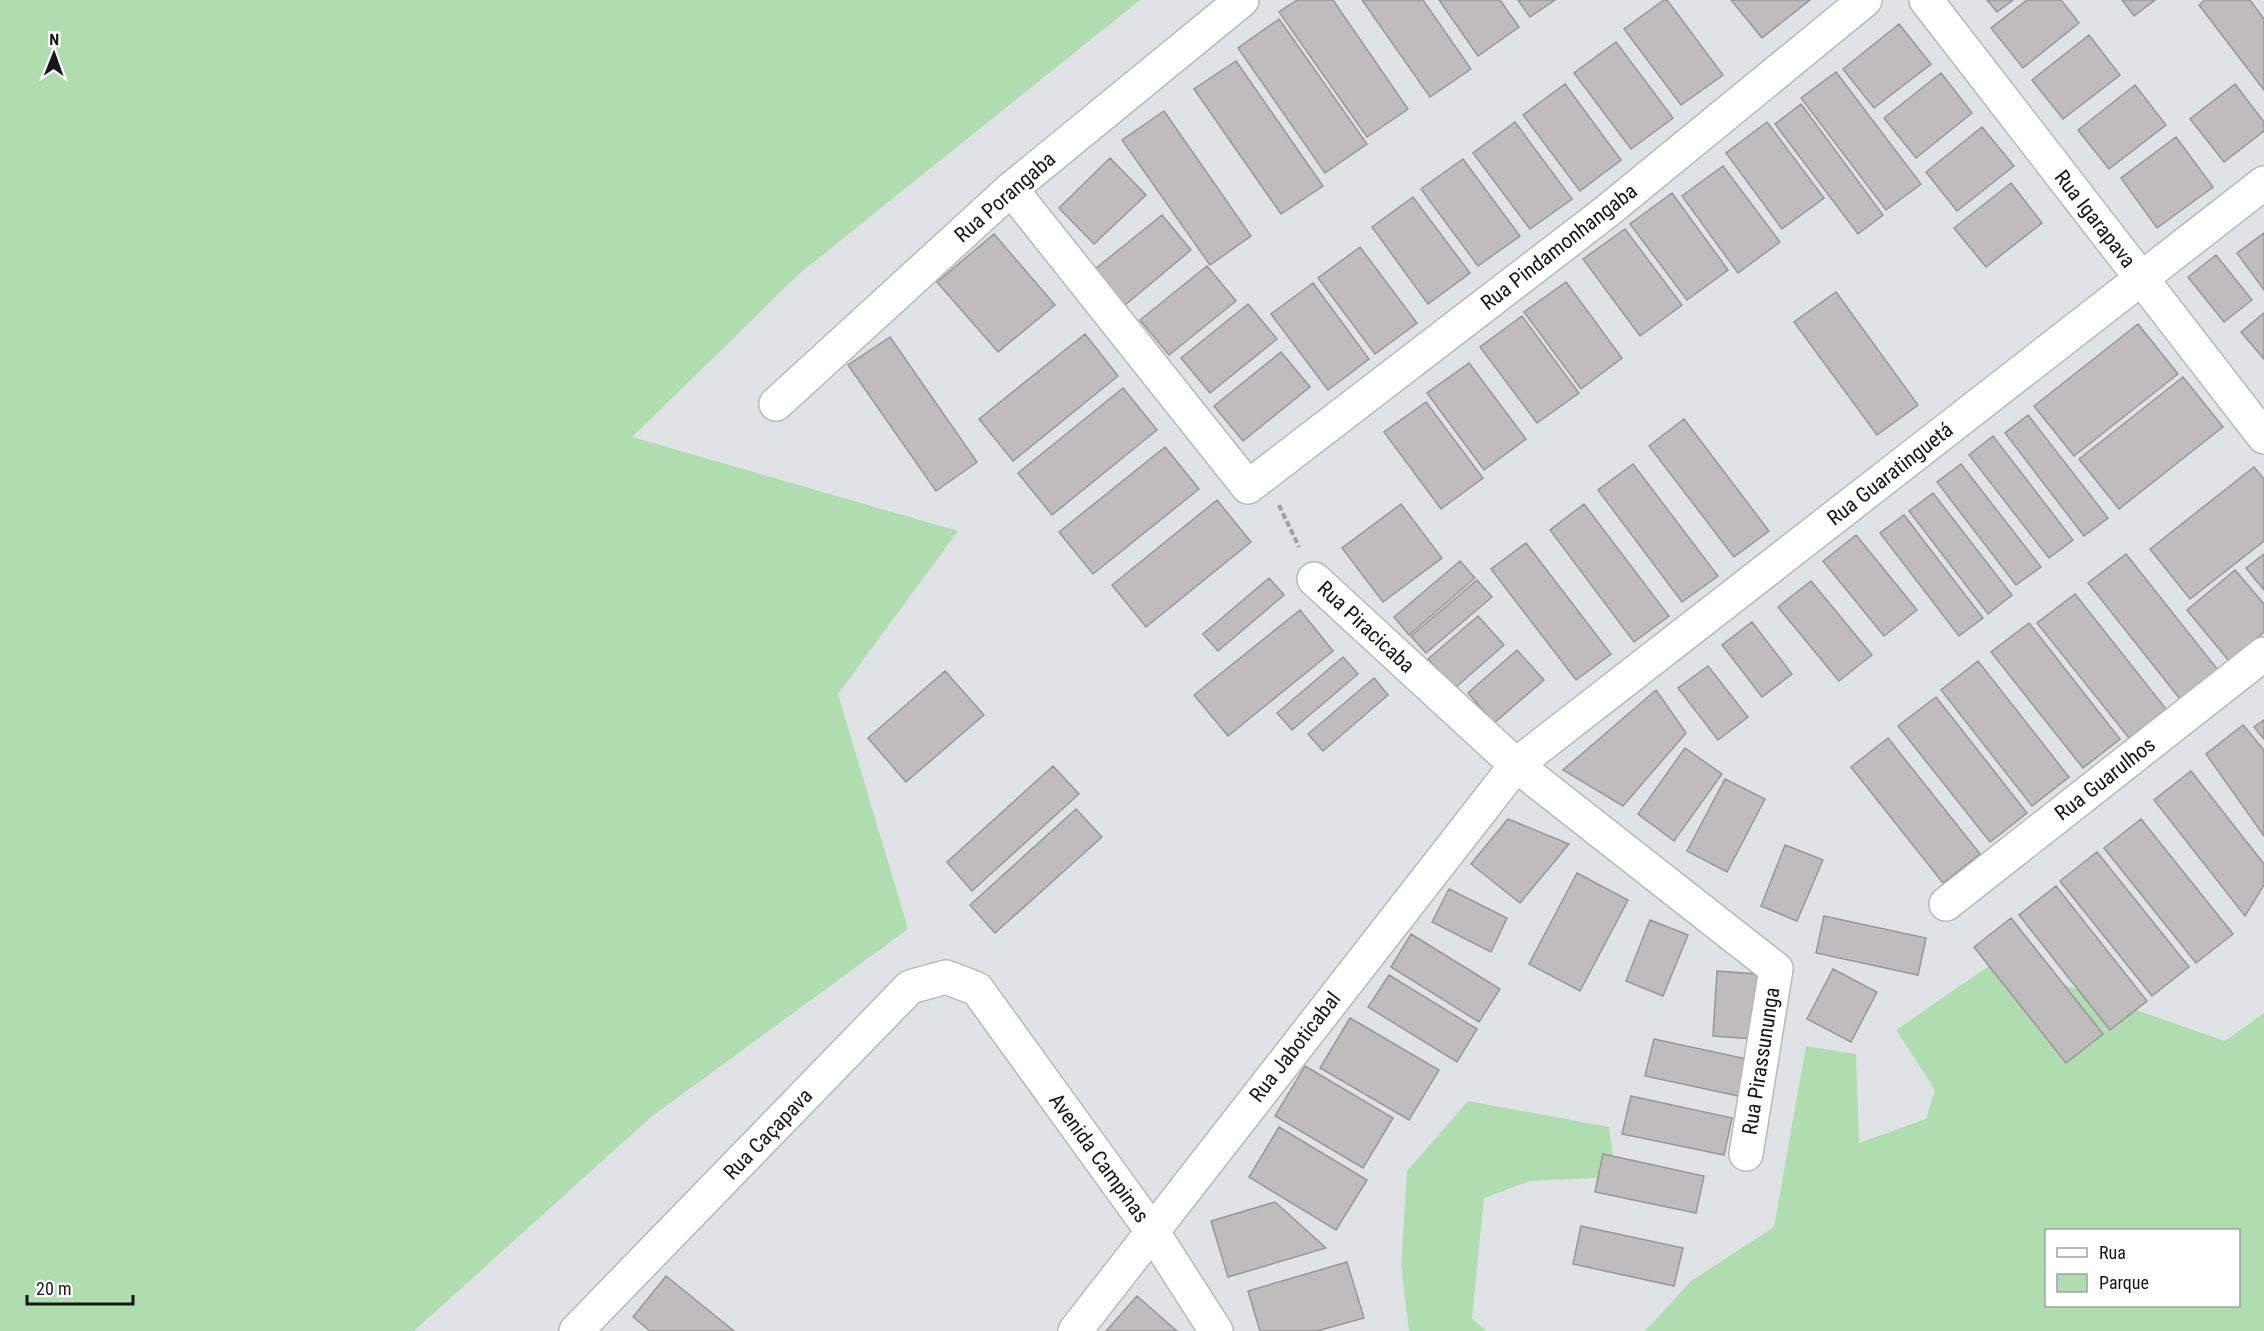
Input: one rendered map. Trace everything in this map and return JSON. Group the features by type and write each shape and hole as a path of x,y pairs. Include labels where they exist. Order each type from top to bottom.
{"street":[{"name":"Rua Porangaba","path":"776,404 1011,189 1242,0"},
{"name":"Rua Pindamonhangaba","path":"1248,487 1606,212 1865,0"},
{"name":"Rua Igarapava","path":"1926,0 2264,437"},
{"name":"Rua Guaratinguetá","path":"1516,765 2264,183"},
{"path":"1011,189 1248,487"},
{"name":"Rua Piracicaba","path":"1314,579 1516,765 1776,969"},
{"name":"Rua Guarulhos","path":"1946,903 2264,654"},
{"name":"Rua Jaboticabal","path":"1076,1331 1516,765"},
{"name":"Rua Pirassununga","path":"1746,1154 1776,969"},
{"name":"Rua Caçapava","path":"576,1331 910,987 946,977 977,989"},
{"name":"Avenida Campinas","path":"977,989 1152,1231 1215,1331"}],"path":[{"name":"Rua Piracicaba","path":"1248,487 1278,502 1314,579"}],"green space":[{"path":"0,0 1140,0 800,273 632,437 958,531 838,694 908,929 651,1117 414,1331 0,1331"},
{"path":"1996,961 2225,1041 2264,1013 2264,1331 1645,1331 1691,1281 1774,1227 1806,1046 1856,1054 1859,1143 1926,1119 1935,1090 1896,1030"},
{"path":"1468,1101 1609,1127 1616,1177 1530,1181 1484,1198 1472,1318 1486,1331 1409,1331 1401,1266 1407,1171"}],"building":[{"path":"1297,0 1333,0 1408,109 1367,137 1279,12"},
{"path":"1362,0 1423,0 1471,69 1430,97"},
{"path":"1439,0 1500,0 1519,27 1478,56"},
{"path":"1518,0 1555,0 1530,17"},
{"path":"1667,0 1723,75 1681,105 1624,29"},
{"path":"1731,0 1810,0 1762,38"},
{"path":"1987,0 2013,0 1997,12"},
{"path":"2027,0 2061,0 2079,23 2023,68 1991,28"},
{"path":"2122,0 2155,0 2134,16"},
{"path":"2205,0 2250,0 2264,19 2264,90 2199,5"},
{"path":"1279,19 1367,144 1325,173 1238,48"},
{"path":"1899,24 1931,64 1874,108 1843,69"},
{"path":"2089,35 2120,75 2063,119 2032,80"},
{"path":"1616,42 1673,118 1631,149 1574,73"},
{"path":"1236,61 1323,186 1281,214 1194,89"},
{"path":"1836,72 1921,184 1886,210 1801,98"},
{"path":"1941,73 1972,113 1916,158 1884,118"},
{"path":"1565,84 1621,160 1580,191 1523,115"},
{"path":"2235,84 2264,122 2264,131 2224,162 2190,119"},
{"path":"2135,85 2166,125 2109,169 2078,130"},
{"path":"1801,104 1883,215 1858,234 1775,124"},
{"path":"1164,111 1251,236 1210,265 1122,140"},
{"path":"1515,122 1572,199 1530,229 1473,153"},
{"path":"1767,122 1824,198 1782,229 1726,153"},
{"path":"1982,127 2014,166 1957,211 1926,172"},
{"path":"2176,137 2213,187 2157,228 2121,178"},
{"path":"1110,158 1146,195 1094,244 1059,208"},
{"path":"1463,159 1520,236 1478,266 1421,189"},
{"path":"1723,166 1780,242 1738,273 1682,196"},
{"path":"2011,183 2042,223 1986,267 1954,228"},
{"path":"1672,193 1728,270 1687,300 1630,224"},
{"path":"1413,197 1470,273 1428,304 1372,227"},
{"path":"1162,215 1191,250 1125,305 1095,269"},
{"path":"1625,229 1682,305 1640,336 1583,259"},
{"path":"2264,233 2264,290 2237,253"},
{"path":"994,234 1055,305 998,352 937,282"},
{"path":"1360,247 1417,323 1375,354 1318,278"},
{"path":"2216,255 2252,300 2224,322 2188,277"},
{"path":"1207,266 1236,301 1169,355 1140,320"},
{"path":"1566,282 1622,358 1581,389 1524,312"},
{"path":"1313,283 1369,359 1328,390 1271,314"},
{"path":"1836,292 1918,405 1877,435 1794,322"},
{"path":"1248,304 1277,339 1210,393 1181,358"},
{"path":"2264,313 2264,359 2241,332"},
{"path":"1522,316 1579,393 1537,423 1480,347"},
{"path":"2138,324 2178,374 2074,456 2034,406"},
{"path":"1085,334 1118,376 1013,461 979,419"},
{"path":"890,337 977,462 936,491 848,365"},
{"path":"1281,352 1310,387 1243,441 1214,406"},
{"path":"1469,363 1526,439 1484,470 1427,393"},
{"path":"2183,377 2223,427 2119,509 2079,459"},
{"path":"1123,388 1157,430 1052,515 1018,473"},
{"path":"1426,402 1483,478 1441,509 1384,432"},
{"path":"2028,415 2108,518 2084,536 2005,433"},
{"path":"1684,419 1769,531 1734,557 1649,446"},
{"path":"1993,436 2073,540 2049,558 1969,455"},
{"path":"1165,447 1199,489 1093,574 1059,532"},
{"path":"1633,464 1718,576 1682,602 1598,490"},
{"path":"1961,464 2041,567 2016,585 1937,482"},
{"path":"2254,467 2264,479 2264,541 2190,599 2150,549"},
{"path":"1933,493 2012,595 1988,614 1909,511"},
{"path":"1217,500 1251,542 1146,627 1112,585"},
{"path":"1401,504 1442,558 1383,602 1342,548"},
{"path":"1584,504 1669,616 1634,642 1550,530"},
{"path":"1904,515 1983,618 1959,636 1880,533"},
{"path":"1856,535 1917,610 1884,636 1823,561"},
{"path":"1526,543 1611,654 1576,680 1491,569"},
{"path":"2126,554 2218,670 2180,699 2088,583"},
{"path":"2264,554 2264,590 2246,568"},
{"path":"1460,561 1475,578 1409,635 1394,617"},
{"path":"2235,570 2264,604 2264,632 2229,661 2187,610"},
{"path":"1269,578 1284,595 1218,651 1203,634"},
{"path":"1477,580 1492,597 1426,653 1411,636"},
{"path":"1811,581 1872,655 1839,681 1778,607"},
{"path":"2075,594 2166,709 2129,738 2037,623"},
{"path":"1300,610 1333,651 1228,736 1194,695"},
{"path":"1478,616 1504,645 1455,688 1428,659"},
{"path":"1752,622 1792,674 1762,697 1722,645"},
{"path":"2029,623 2120,739 2083,768 1991,652"},
{"path":"1517,650 1544,680 1494,723 1468,693"},
{"path":"1343,657 1358,674 1292,730 1277,713"},
{"path":"1978,661 2069,777 2032,806 1941,690"},
{"path":"1708,666 1748,717 1718,740 1678,688"},
{"path":"945,671 984,715 906,782 868,738"},
{"path":"1374,678 1388,695 1323,751 1308,734"},
{"path":"1656,690 1686,733 1623,806 1563,770"},
{"path":"1936,697 2027,813 1990,842 1898,726"},
{"path":"2264,720 2264,739 2254,727"},
{"path":"2243,725 2264,750 2264,836 2206,754"},
{"path":"1888,738 1980,854 1943,883 1851,767"},
{"path":"1685,748 1722,774 1674,841 1638,814"},
{"path":"1053,766 1079,794 972,891 947,862"},
{"path":"2191,771 2264,864 2264,885 2245,916 2154,800"},
{"path":"1725,779 1765,799 1727,872 1687,851"},
{"path":"1076,809 1102,837 995,933 970,905"},
{"path":"1508,819 1569,844 1520,903 1471,864"},
{"path":"2141,819 2233,934 2196,963 2104,848"},
{"path":"1785,845 1823,860 1797,921 1761,906"},
{"path":"2097,852 2189,967 2152,996 2060,881"},
{"path":"1577,873 1628,900 1580,991 1529,964"},
{"path":"2056,886 2147,1001 2110,1030 2019,915"},
{"path":"1449,889 1507,918 1491,952 1432,922"},
{"path":"1824,916 1926,938 1918,975 1816,953"},
{"path":"2011,918 2103,1034 2066,1063 1974,947"},
{"path":"1650,920 1688,935 1663,996 1626,981"},
{"path":"1411,934 1500,989 1479,1022 1391,967"},
{"path":"1833,969 1877,992 1851,1042 1807,1019"},
{"path":"1717,971 1757,974 1753,1039 1713,1036"},
{"path":"1389,975 1477,1029 1457,1062 1368,1007"},
{"path":"1350,1018 1439,1070 1409,1120 1320,1068"},
{"path":"1654,1039 1756,1061 1748,1098 1645,1076"},
{"path":"1305,1066 1393,1118 1363,1168 1275,1116"},
{"path":"1631,1096 1732,1118 1724,1155 1622,1134"},
{"path":"1279,1127 1367,1180 1336,1230 1249,1177"},
{"path":"1603,1154 1704,1176 1696,1213 1595,1192"},
{"path":"1275,1202 1326,1248 1228,1277 1211,1221"},
{"path":"1581,1226 1683,1248 1674,1286 1573,1264"},
{"path":"1347,1262 1364,1318 1317,1331 1260,1331 1248,1291"},
{"path":"666,1276 734,1331 650,1331 633,1317"},
{"path":"1137,1296 1177,1331 1106,1331"}]}
